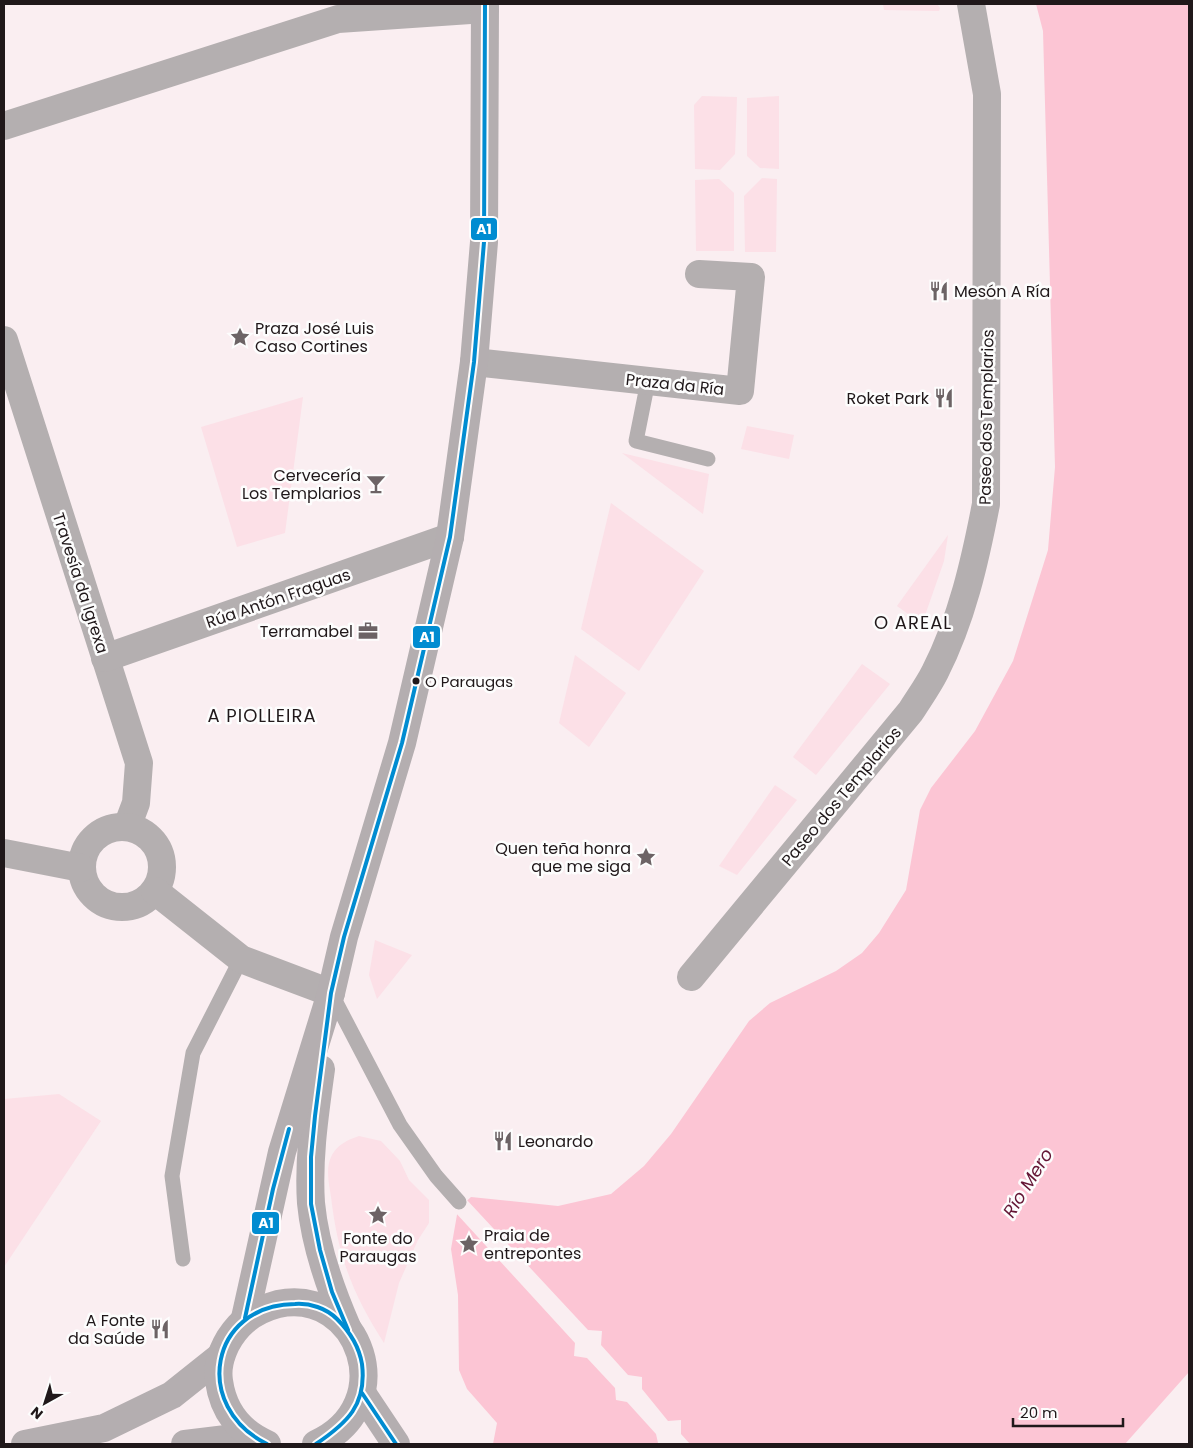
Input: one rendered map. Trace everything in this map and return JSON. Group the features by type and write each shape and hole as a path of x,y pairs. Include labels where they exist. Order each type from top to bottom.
{"main road":[{"path":"245,1318 282,1152 331,993 344,936 402,743 450,538 474,362 484,242 485,6"},
{"path":"316,1444 329,1438 344,1426 355,1411 362,1393 364,1371 360,1349 348,1330 332,1292 320,1250 311,1204 311,1157 331,993"},
{"path":"259,1440 234,1421 223,1401 218,1378 221,1356 230,1335 245,1318 265,1307 288,1302 310,1305 331,1314 348,1330"},
{"path":"24,1444 104,1428 172,1395 221,1356"},
{"path":"362,1393 396,1444"},
{"path":"185,1444 259,1440"}],"street":[{"name":"Paseo dos Templarios","path":"691,977 911,711 935,672 956,623 974,563 986,504 987,94 971,4"},
{"path":"4,126 129,88 338,19 485,6"},
{"name":"Praza da Ría","path":"474,362 740,391 751,277 699,274"},
{"name":"Travesía da Igrexa","path":"4,340 139,763 136,803 127,827"},
{"name":"Rúa Antón Fraguas","path":"105,658 450,538"},
{"path":"116,827 127,827 139,830 149,837 157,846 163,866 161,879 155,892 144,901 128,908 102,903 90,892 83,880 81,868 83,856 90,841 101,832 116,827"},
{"path":"4,853 81,868"},
{"path":"155,892 241,959 331,993"}],"lane":[{"path":"648,381 636,441 708,459"},
{"path":"183,1259 172,1176 193,1054 241,959"},
{"path":"331,993 400,1125 436,1176 459,1202"}],"shaded area":[{"path":"883,4 937,4 940,8 939,11 884,10"},
{"path":"702,96 737,97 735,154 720,170 695,169 694,105"},
{"path":"779,96 779,169 760,168 747,156 747,98"},
{"path":"762,178 777,179 776,252 745,252 744,196"},
{"path":"719,179 734,193 734,251 696,251 695,180"},
{"path":"303,397 285,533 237,547 201,427"},
{"path":"747,426 794,435 789,459 741,449"},
{"path":"622,453 709,474 703,514"},
{"path":"611,503 704,571 639,671 581,629"},
{"path":"948,535 944,561 922,624 897,606"},
{"path":"575,655 626,693 589,747 559,723"},
{"path":"862,664 890,684 816,775 793,757"},
{"path":"775,785 797,800 737,875 719,866"},
{"path":"375,940 412,955 377,999 369,975"},
{"path":"59,1094 101,1121 4,1267 4,1099"},
{"path":"359,1136 381,1141 400,1161 409,1180 429,1200 429,1223 418,1240 399,1283 384,1343 363,1307 342,1256 329,1181 328,1170 334,1151 344,1143"}],"water":[{"name":"Río Mero","path":"1036,4 1189,4 1189,1372 1125,1444 493,1444 497,1423 467,1389 459,1370 458,1295 451,1249 458,1209 471,1197 558,1206 611,1194 644,1166 671,1134 749,1021 770,1003 836,971 862,953 879,933 906,890 920,810 931,788 975,731 1013,661 1048,550 1055,467 1043,31"}],"pier":[{"path":"466,1199 588,1330 602,1331 601,1345 628,1375 642,1377 642,1389 668,1421 681,1420 681,1434 690,1444 658,1443 656,1434 627,1402 616,1400 615,1388 587,1358 574,1356 575,1343 455,1212 456,1208"}],"transit line":[{"name":"A1","path":"348,1330 332,1292 320,1250 311,1204 311,1157 315,1116 331,993 344,937 402,743 450,537 474,362 484,242 485,4"},
{"name":"A1","path":"245,1318 273,1189 289,1129"},
{"name":"A1","path":"267,1444 243,1427 228,1407 220,1384 221,1360 229,1339 244,1321 266,1309 295,1304 312,1305 333,1315 353,1340 359,1351 362,1364 363,1378 361,1391 353,1412 337,1428 316,1444"},
{"name":"A1","path":"362,1393 396,1444"}],"place":[{"name":"Mesón A Ría","path":"939,291"},
{"name":"Praza José Luis Caso Cortines","path":"240,337"},
{"name":"Roket Park","path":"944,398"},
{"name":"Cervecería Los Templarios","path":"376,484"},
{"name":"Terramabel","path":"368,631"},
{"name":"O Paraugas","path":"416,681"},
{"name":"Quen teña honra que me siga","path":"646,857"},
{"name":"Leonardo","path":"503,1141"},
{"name":"Fonte do Paraugas","path":"378,1215"},
{"name":"Praia de entrepontes","path":"469,1244"},
{"name":"A Fonte da Saúde","path":"160,1329"}],"district":[{"name":"O AREAL","path":"913,623"},
{"name":"A PIOLLEIRA","path":"262,716"}]}
